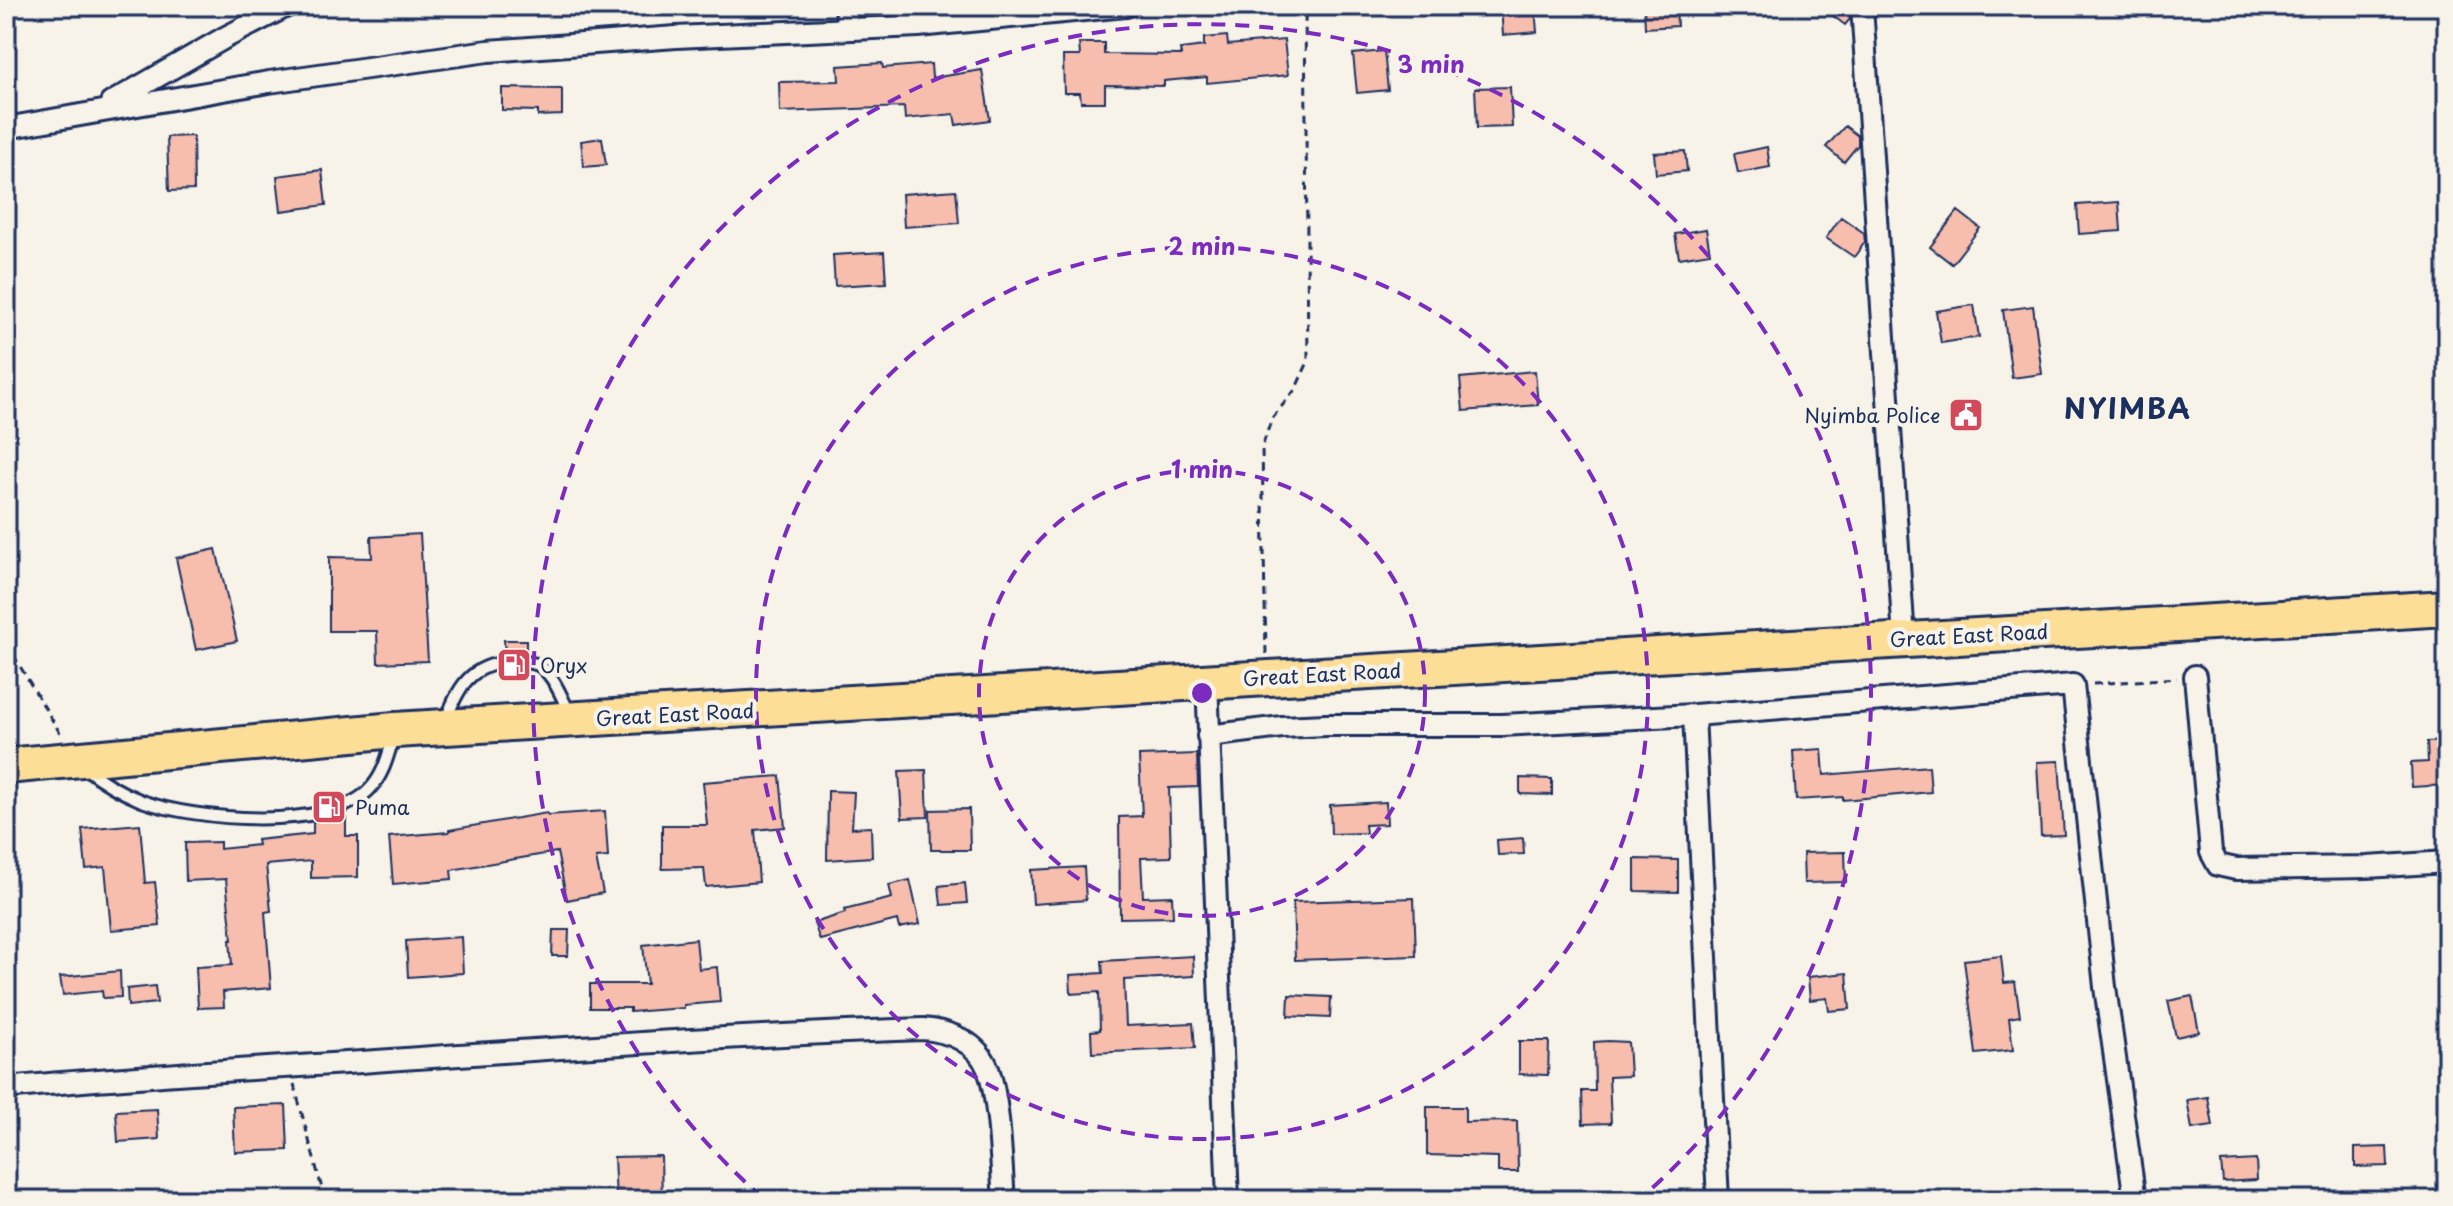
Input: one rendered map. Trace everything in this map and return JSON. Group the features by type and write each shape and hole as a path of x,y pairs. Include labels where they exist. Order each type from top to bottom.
{"highway":[{"name":"Great East Road","path":"6,766 395,730 2447,608"}],"street":[{"path":"100,109 287,6"},
{"path":"846,29 847,6"},
{"path":"6,128 100,109 269,82 488,51 676,37 918,26 1126,6"},
{"path":"1862,6 1904,639"},
{"path":"2195,676 2211,852 2218,865 2236,869 2266,869 2447,862"},
{"path":"1207,681 1228,1200"},
{"path":"1208,736 1282,727 1502,725 1694,715 2073,685 2105,987 2135,1200"},
{"path":"1694,715 1718,1200"},
{"path":"6,1088 129,1076 772,1035 943,1030 975,1049 988,1068 1004,1200"}],"lane":[{"path":"442,727 456,692 472,673 497,663 523,661 540,666 555,685 573,720"},
{"path":"77,760 102,781 143,801 216,815 281,818 345,807 367,792 380,777 395,730"}],"path":[{"path":"1267,678 1262,447 1272,418 1295,390 1308,362 1305,6"},
{"path":"6,643 77,760"},
{"path":"2073,685 2195,676"},
{"path":"289,1066 325,1200"}],"building":[{"path":"1501,6 1535,6 1537,32 1503,35"},
{"path":"1676,6 1677,26 1645,28 1644,7"},
{"path":"1820,6 1847,6 1850,19 1845,25"},
{"path":"1227,36 1228,45 1284,40 1288,75 1207,83 1207,77 1164,81 1164,86 1105,85 1105,102 1081,102 1080,93 1064,93 1063,56 1080,56 1079,43 1104,43 1104,54 1181,55 1180,49 1204,46 1204,38"},
{"path":"1384,51 1388,90 1357,93 1353,54"},
{"path":"882,63 883,68 931,64 932,78 982,70 990,120 956,125 954,114 905,119 904,107 780,112 779,82 839,81 838,66"},
{"path":"1510,87 1512,127 1477,128 1475,88"},
{"path":"502,88 562,89 562,115 538,116 538,111 502,110"},
{"path":"1845,126 1858,136 1858,145 1844,162 1826,147"},
{"path":"193,136 194,190 169,191 167,137"},
{"path":"602,138 606,165 584,167 581,141"},
{"path":"1767,147 1770,167 1738,173 1734,154"},
{"path":"1685,151 1687,171 1656,174 1654,153"},
{"path":"322,170 326,205 281,211 277,176"},
{"path":"956,190 959,223 904,227 902,194"},
{"path":"2119,202 2121,231 2079,234 2077,205"},
{"path":"1958,211 1980,228 1952,264 1930,247"},
{"path":"1841,217 1864,233 1865,242 1854,257 1826,238"},
{"path":"1706,229 1710,253 1679,258 1675,234"},
{"path":"884,252 886,283 835,286 833,255"},
{"path":"1974,305 1979,337 1941,343 1936,311"},
{"path":"2033,306 2042,374 2012,378 2003,310"},
{"path":"1535,371 1538,405 1463,411 1460,378"},
{"path":"420,534 428,661 378,663 377,631 329,631 329,557 372,558 371,537"},
{"path":"216,549 237,641 196,650 176,558"},
{"path":"504,640 526,640 526,654 505,655"},
{"path":"2447,741 2447,785 2412,787 2411,763 2428,762 2427,742"},
{"path":"1822,749 1824,775 1929,766 1931,792 1843,800 1843,797 1796,800 1793,751"},
{"path":"1197,754 1198,787 1169,788 1171,857 1141,858 1143,897 1172,896 1173,917 1120,918 1119,817 1142,816 1139,756"},
{"path":"2059,761 2064,835 2041,836 2037,762"},
{"path":"926,770 928,817 902,818 899,771"},
{"path":"780,776 785,827 755,830 759,882 706,887 704,868 662,869 662,825 707,825 703,782"},
{"path":"1520,778 1552,779 1552,795 1520,794"},
{"path":"828,791 854,792 852,828 871,827 872,857 827,860"},
{"path":"1386,802 1387,824 1365,825 1366,833 1331,834 1330,805"},
{"path":"969,809 970,850 931,850 930,810"},
{"path":"605,811 608,857 596,858 603,893 567,900 557,852 451,870 452,879 393,884 389,837 449,832 547,813"},
{"path":"346,813 346,836 358,836 358,877 311,878 311,861 266,865 271,911 265,912 271,988 223,992 224,1007 198,1008 196,967 232,965 232,940 226,879 186,881 185,843 220,842 220,849 258,845 257,840 313,834 313,822"},
{"path":"140,824 145,883 155,882 160,926 111,930 105,867 86,869 82,829"},
{"path":"1523,838 1524,854 1498,855 1497,840"},
{"path":"1845,852 1846,882 1804,883 1803,853"},
{"path":"1635,859 1678,860 1678,892 1635,891"},
{"path":"1084,867 1086,900 1033,904 1031,870"},
{"path":"910,880 920,924 899,928 897,920 820,940 814,923 845,913 844,910 892,898 889,885"},
{"path":"965,883 967,903 941,905 939,886"},
{"path":"1414,898 1416,956 1295,960 1293,902"},
{"path":"553,930 569,930 568,956 552,956"},
{"path":"461,937 463,973 408,977 406,941"},
{"path":"696,939 699,969 717,967 720,1002 630,1012 630,1008 590,1008 590,984 647,984 643,945"},
{"path":"1193,956 1194,976 1124,980 1126,1026 1193,1023 1195,1048 1092,1053 1091,1031 1100,1030 1099,992 1071,994 1070,975 1103,973 1102,961"},
{"path":"2001,956 2004,983 2015,982 2020,1016 2009,1018 2013,1050 1976,1054 1964,960"},
{"path":"120,971 121,997 103,998 102,991 63,995 60,977"},
{"path":"1847,973 1850,1009 1829,1011 1827,998 1810,1000 1808,977"},
{"path":"155,986 157,1003 128,1006 127,989"},
{"path":"1289,995 1331,997 1330,1018 1288,1016"},
{"path":"2192,996 2199,1032 2176,1037 2168,1001"},
{"path":"1519,1041 1549,1041 1548,1075 1519,1074"},
{"path":"1594,1042 1628,1042 1630,1076 1609,1077 1611,1123 1583,1124 1582,1091 1595,1091"},
{"path":"2208,1097 2213,1126 2192,1129 2187,1100"},
{"path":"286,1105 288,1150 235,1152 233,1107"},
{"path":"1427,1107 1465,1107 1465,1122 1517,1121 1518,1172 1498,1172 1498,1157 1427,1155"},
{"path":"157,1109 159,1139 118,1142 116,1111"},
{"path":"2387,1147 2388,1166 2355,1167 2355,1148"},
{"path":"661,1156 662,1200 616,1200 614,1157"},
{"path":"2256,1160 2257,1180 2223,1182 2221,1162"}],"place":[{"name":"Nyimba Police","path":"1966,415"},
{"name":"Oryx","path":"514,665"},
{"name":"Puma","path":"329,807"}],"district":[{"name":"NYIMBA","path":"2128,407"}]}
